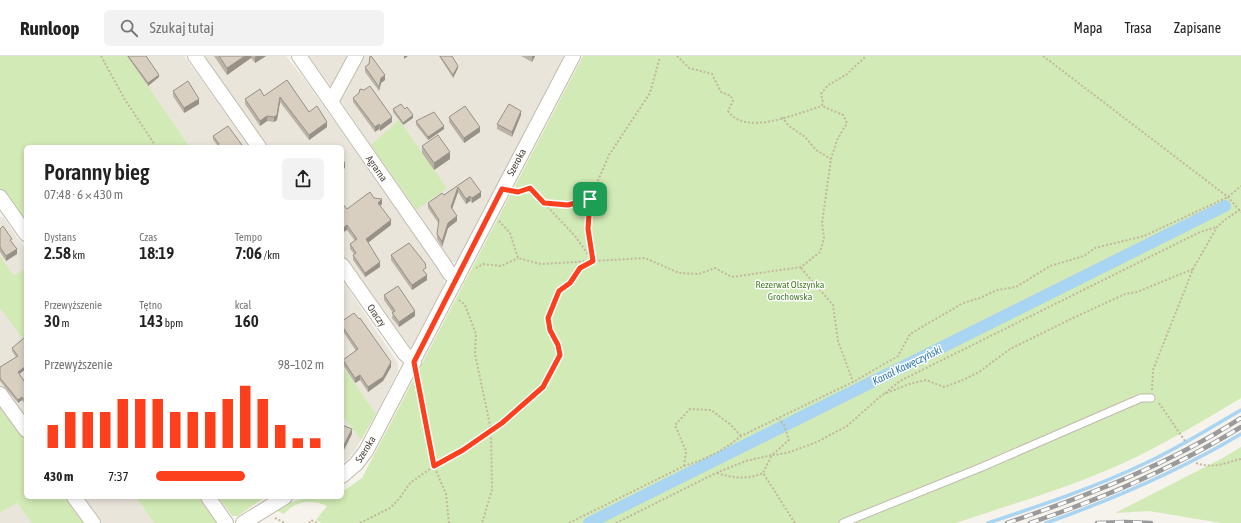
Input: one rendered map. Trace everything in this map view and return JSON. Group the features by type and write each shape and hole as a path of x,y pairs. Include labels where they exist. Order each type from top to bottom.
{"street":[{"path":"196,56 258,145"},
{"name":"Agrarna","path":"299,56 450,274 457,278"},
{"path":"331,102 356,56"},
{"name":"Szeroka","path":"344,474 356,464 366,451 414,362 490,212 573,56"},
{"path":"0,197 24,231"},
{"name":"Oraczy","path":"344,268 404,354 414,362"},
{"path":"0,394 24,427"},
{"path":"75,499 93,523"},
{"path":"209,499 226,523"},
{"path":"243,523 282,499"}],"lane":[{"path":"843,523 982,467 1141,398 1151,398"}],"path":[{"path":"101,56 124,98 155,145"},
{"path":"593,261 588,229 590,199 609,155 650,93 660,56"},
{"path":"457,278 483,264 501,266 518,258 541,264 645,258 679,273 699,274 715,268 732,277 801,267 820,252 824,238 822,223 831,159 837,140 848,123 843,115 822,106 756,124 731,116 728,111 733,101 731,96 721,92 712,74 689,68 676,56"},
{"path":"822,106 823,102 821,94 828,85 846,75 866,56"},
{"path":"616,523 716,473 746,461 787,453 817,442 847,426 882,394 900,381 1200,232 1217,227 1241,210 1228,197 1043,56"},
{"path":"782,117 789,126 805,137 816,150 831,159"},
{"path":"569,523 684,466 703,460 725,449 740,436 853,382 898,356 910,334 963,303 980,298 996,290 1016,287 1050,266 1084,256 1095,248 1144,236 1228,197 1241,186"},
{"path":"502,189 518,192 530,188 575,236 593,261"},
{"path":"544,203 568,205 590,199"},
{"path":"490,212 510,233 518,258"},
{"path":"1185,441 1161,404 1151,398 1153,370 1193,269 1217,227"},
{"path":"360,523 390,508 399,499 410,483 434,466 463,450 491,430 543,387 560,355 558,345 550,330 548,318 559,291 570,283 580,268 593,261"},
{"path":"801,267 833,306 838,342 853,382"},
{"path":"882,394 909,384 926,380 944,387 963,380 979,372 1010,349 1073,318 1125,294 1137,292 1193,269"},
{"path":"456,297 465,305 476,334 475,354 491,430 492,490 482,523"},
{"path":"414,362 434,466 446,494 449,523"},
{"path":"684,466 686,451 675,425 690,409 711,410 731,425 740,436"},
{"path":"716,473 733,478 754,478 763,473 772,455 790,440 784,425 779,418"},
{"path":"1196,463 1205,466 1215,466 1241,459"},
{"path":"763,473 795,523"},
{"path":"309,523 311,520 317,523"}],"shaded area":[{"path":"127,56 184,56 249,145 189,145"},
{"path":"204,56 286,56 305,80 444,277 444,285 411,347 406,348 344,259 344,145 266,145"},
{"path":"309,56 348,56 333,86 331,87"},
{"path":"364,56 565,56 456,262 452,262 416,210 447,188 399,121 371,145 340,100"},
{"path":"0,217 3,217 24,247 24,270 14,277 0,256"},
{"path":"344,283 398,363 398,371 376,414 344,368"},
{"path":"0,308 24,340 24,421 0,388"},
{"path":"344,418 361,440 353,453 344,463"},
{"path":"80,499 137,499 154,523 97,523"},
{"path":"17,503 32,523 0,523 0,513"}],"green space":[{"path":"0,56 127,56 189,145 24,145 24,222 0,188"},
{"name":"Rezerwat Olszynka Grochowska","path":"583,56 1241,56 1241,398 1166,442 1135,458 1059,489 956,523 321,523 316,520 327,506 316,502 304,502 298,504 293,506 284,514 275,510 284,505 304,499 344,499 344,491 362,478"},
{"path":"399,120 447,188 416,210 371,145"},
{"path":"0,256 14,276 24,269 24,340 0,308"},
{"path":"344,368 376,414 361,440 344,418"},
{"path":"0,399 24,432 24,499 71,499 89,523 32,523 17,503 0,513"},
{"path":"1241,447 1241,523 1221,523 1149,511 1115,513 1221,459"},
{"path":"137,499 202,499 219,523 154,523"},
{"path":"219,499 262,499 238,516 232,516"}],"building":[{"path":"128,56 146,56 159,75 148,83"},
{"path":"219,56 245,56 227,68"},
{"path":"370,56 385,75 381,78 379,87 365,67 369,64"},
{"path":"440,56 452,56 458,66 453,75"},
{"path":"287,80 309,112 317,106 327,122 309,135 280,97 277,115 274,117 267,116 260,121 245,99 260,89 264,96"},
{"path":"188,81 199,99 184,108 173,91"},
{"path":"370,86 392,117 380,126 379,124 375,127 353,98 359,93 360,89 364,90"},
{"path":"401,104 405,109 407,107 413,115 403,123 393,109"},
{"path":"509,104 521,111 512,132 497,124"},
{"path":"465,106 480,127 464,138 449,117"},
{"path":"434,112 444,126 428,137 416,121"},
{"path":"228,126 242,145 218,145 219,144 213,136"},
{"path":"438,135 450,152 434,163 422,146"},
{"path":"470,177 481,192 472,198 470,196 466,199 458,187 451,207 457,216 448,223 442,242 437,234 439,220 428,203 442,193 444,195"},
{"path":"370,192 374,198 382,199 378,203 391,220 366,239 380,262 365,273 353,255 356,253 350,244 357,239 347,225 344,227 344,205 347,209"},
{"path":"3,226 12,239 10,240 17,249 6,256 0,247 0,229"},
{"path":"409,243 425,263 426,268 423,270 427,275 412,285 391,255"},
{"path":"398,286 415,311 399,322 392,313 395,311 384,295"},
{"path":"354,313 359,319 360,318 391,362 383,377 368,387 360,375 355,378 344,362 344,359 358,349 344,329 344,320"},
{"path":"24,338 24,368 18,372 24,381 24,400 22,397 18,400 0,378 0,367 18,356 12,348"},
{"path":"344,426 352,429 344,445"}],"waterway":[{"name":"Kanał Kawęczyński","path":"589,523 1225,206"},
{"path":"988,523 1109,480 1172,450 1241,410"},
{"path":"1046,523 1146,483 1194,460 1241,434"}],"railway":[{"path":"1007,523 1127,478 1185,450 1241,418"},
{"path":"1030,523 1085,503 1138,481 1190,456 1241,427"},
{"path":"1097,523 1151,523"}],"route":[{"path":"530,188 544,203 568,205 590,199 588,229 593,261 580,268 570,283 559,291 548,318 550,330 558,345 560,355 543,387 502,423 463,450 434,466 414,362 502,189 518,192 530,188"}]}
